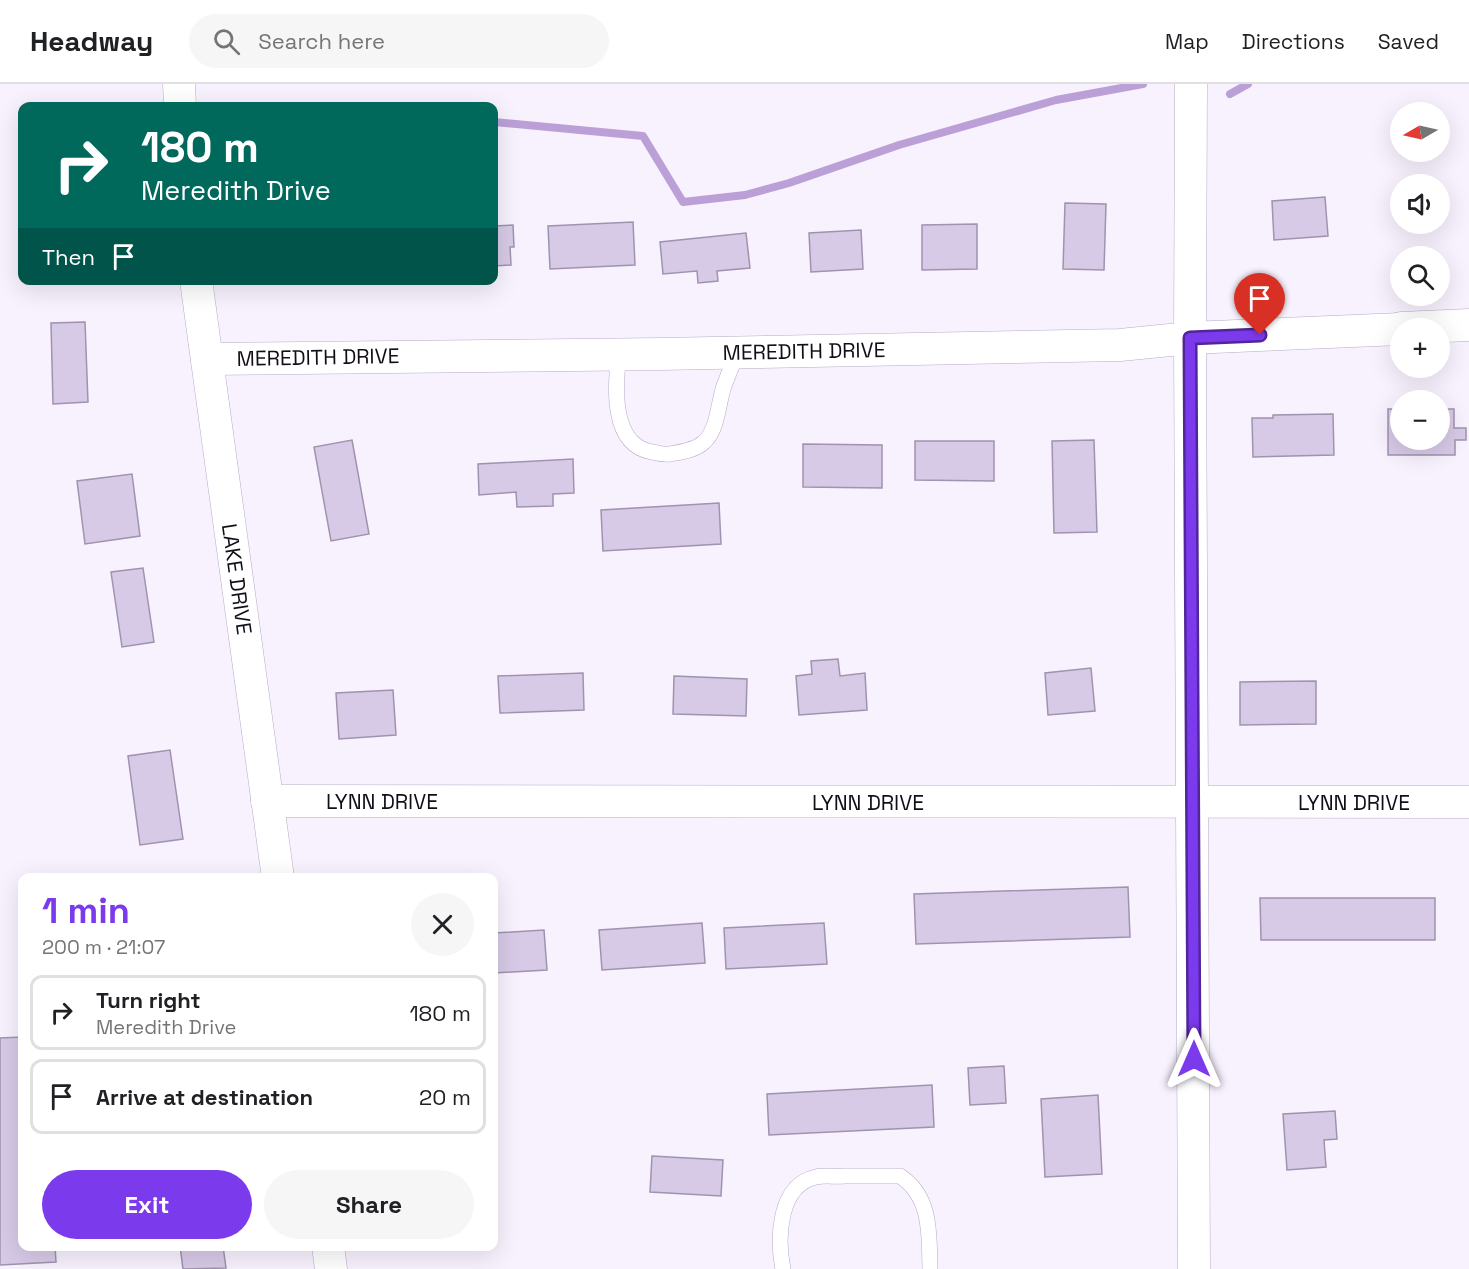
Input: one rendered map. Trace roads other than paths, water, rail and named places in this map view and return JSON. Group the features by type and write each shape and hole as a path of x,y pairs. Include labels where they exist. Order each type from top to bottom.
{"street":[{"path":"179,84 180,102"},
{"path":"1191,84 1194,1269"},
{"name":"LAKE DRIVE","path":"197,285 277,873"},
{"name":"MEREDITH DRIVE","path":"1450,327 1469,326"},
{"name":"MEREDITH DRIVE","path":"207,358 619,354 1120,345 1190,338 1390,329"},
{"name":"LYNN DRIVE","path":"267,801 1469,802"},
{"path":"329,1251 331,1269"}],"lane":[{"path":"619,354 616,395 625,432 634,444 645,451 667,454 692,449 705,442 713,428 723,388 737,352"},
{"path":"783,1269 781,1224 786,1207 800,1185 817,1177 900,1176 914,1188 926,1210 930,1269"}],"waterway":[{"path":"498,122 643,136 683,202 745,195 789,183 899,145 1056,100 1143,84"},
{"path":"1230,94 1248,84"}]}
